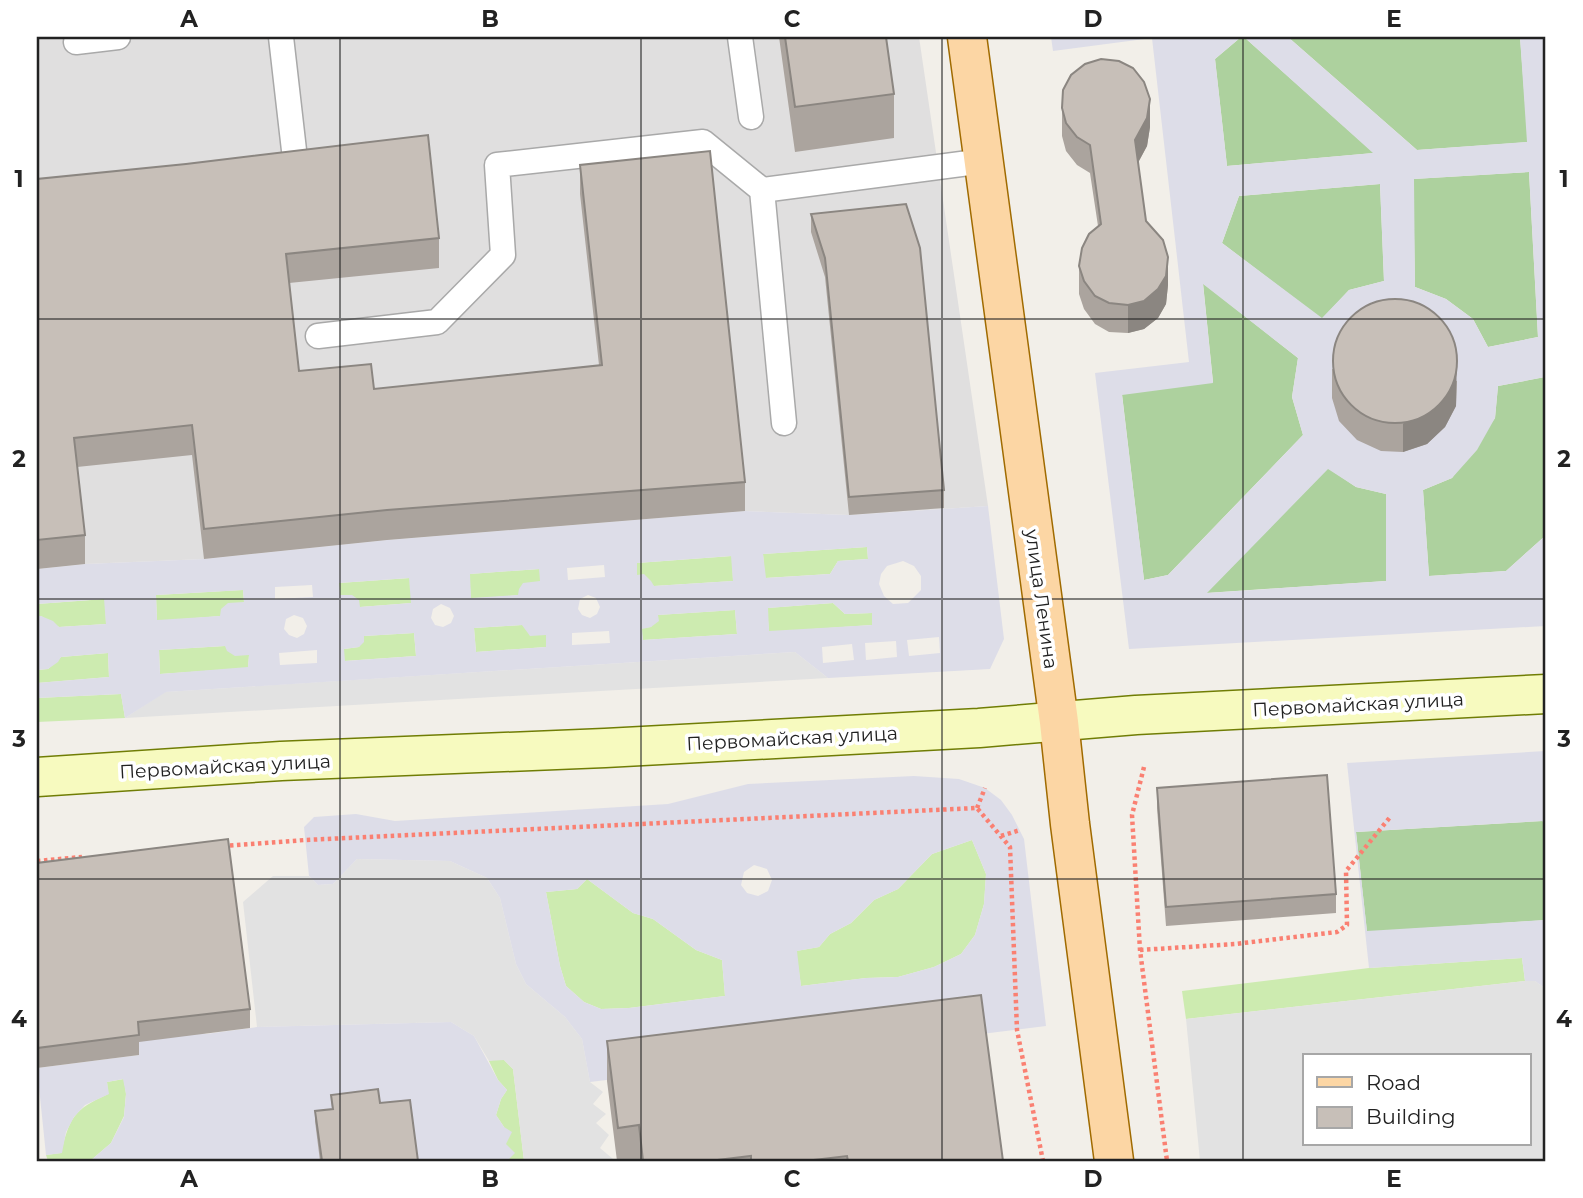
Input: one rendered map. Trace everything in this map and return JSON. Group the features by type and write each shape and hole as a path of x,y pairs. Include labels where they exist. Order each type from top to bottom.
{"main road":[{"name":"улица Ленина","path":"967,37 1059,722 1114,1161"}],"street":[{"name":"Первомайская улица","path":"37,777 281,761 606,748 979,728 1136,715 1546,694"}],"lane":[{"path":"76,43 118,37"},
{"path":"281,37 295,159"},
{"path":"740,37 751,117"},
{"path":"318,336 437,322 503,255 497,165 703,142 762,191 784,423"},
{"path":"762,191 984,161"}],"path":[{"path":"1144,767 1132,815 1140,950 1167,1161"},
{"path":"977,808 985,788"},
{"path":"977,808 1010,846 1017,1030 1043,1161"},
{"path":"218,846 977,808"},
{"path":"1140,950 1235,944 1337,932 1347,925 1346,871 1391,816"},
{"path":"1001,836 1020,830"},
{"path":"37,861 92,856"}],"shaded area":[{"path":"37,37 919,37 988,506 849,515 745,511 387,540 204,559 85,564 37,569"},
{"path":"1051,37 1241,37 1215,59 1227,166 1373,153 1244,37 1288,37 1417,150 1527,142 1520,37 1546,37 1546,626 1129,649 1095,373 1189,362 1152,38 1053,51","holes":["1529,172 1538,337 1488,347 1473,319 1446,299 1415,287 1414,179","1380,184 1384,281 1349,290 1322,318 1222,243 1239,196","1203,284 1298,358 1292,397 1303,435 1168,575 1144,580 1122,395 1213,383","1545,377 1545,536 1506,571 1429,576 1423,490 1452,478 1477,450 1495,418 1498,386","1328,469 1356,487 1386,494 1386,581 1207,593"]},
{"path":"988,506 1004,639 990,669 828,678 795,652 166,692 125,718 121,694 37,698 37,683 109,677 108,653 61,657 48,669 37,670 37,616 53,621 59,627 106,624 104,599 37,604 37,569 85,564 204,559 387,540 745,511 849,515","holes":["867,547 868,559 838,561 830,574 766,578 763,554","731,556 733,581 654,586 644,574 637,575 637,563","903,561 914,566 921,576 921,590 908,603 893,604 884,596 879,584 881,574 887,566","604,565 605,577 568,580 567,568","539,569 540,581 523,583 518,595 471,598 470,574","409,578 411,603 360,607 359,600 352,595 340,595 339,583","312,585 313,597 275,599 275,587","243,590 244,602 228,603 221,609 220,616 157,620 156,595","588,595 596,598 600,607 597,614 590,618 582,615 578,609 580,599","833,603 845,614 872,613 872,625 769,631 768,608","441,604 450,608 454,616 451,623 443,627 435,625 431,618 433,609","735,610 737,634 643,640 642,629 659,621 658,615","294,615 303,618 307,626 304,634 297,638 284,629 286,619","522,625 530,636 546,635 546,647 476,652 474,628","609,631 610,643 572,645 572,633","414,633 416,656 345,661 344,649 359,647 364,642 364,636","939,637 940,653 909,656 907,640","896,641 897,657 866,660 865,643","852,644 854,660 823,663 822,647","225,646 227,651 235,656 249,655 248,667 160,674 159,650","317,650 317,663 280,665 279,653"]},
{"path":"795,652 828,678 125,718 165,692"},
{"path":"1546,751 1546,824 1542,821 1356,832 1367,931 1546,920 1546,989 1535,981 1525,981 1522,958 1369,968 1347,763"},
{"path":"914,776 959,779 985,788 1001,800 1024,839 1046,1026 590,1082 582,1039 565,1017 526,984 516,964 500,898 487,878 450,861 357,859 333,884 318,885 309,876 304,827 314,817 356,814 395,821 668,804 748,784","holes":["972,840 986,874 984,904 975,935 961,954 934,967 898,977 801,986 797,951 819,947 830,934 851,923 874,900 898,889 932,854","754,865 767,869 772,880 768,891 758,896 747,893 741,885 744,872","587,879 633,913 653,919 696,950 722,960 725,996 629,1008 601,1009 584,1002 566,986 546,892 577,889"]},
{"path":"357,859 450,861 487,878 500,898 516,964 526,984 565,1017 582,1039 590,1082 603,1092 593,1104 606,1114 596,1123 609,1135 600,1148 613,1159 611,1161 524,1161 513,1069 504,1060 489,1061 474,1036 451,1022 257,1027 243,902 273,876 309,876 318,885 333,884"},
{"path":"1525,981 1535,981 1546,989 1546,1161 1200,1161 1186,1019"},
{"path":"134,1015 206,1034 257,1027 451,1022 474,1036 498,1080 507,1090 496,1115 504,1127 512,1132 506,1144 515,1153 507,1161 90,1161 111,1143 124,1117 126,1094 123,1079 107,1082 109,1094 85,1105 74,1117 66,1132 62,1153 46,1155 37,1068 139,1055"}],"green space":[{"path":"1241,37 1374,153 1227,166 1215,59"},
{"path":"1288,37 1520,37 1528,142 1417,150"},
{"path":"1529,172 1538,337 1488,347 1473,319 1446,299 1415,287 1413,179"},
{"path":"1380,184 1384,281 1349,290 1322,319 1222,243 1239,196"},
{"path":"1203,283 1298,358 1292,397 1303,435 1168,575 1144,580 1122,394 1213,382"},
{"path":"1545,377 1545,536 1506,571 1429,576 1423,490 1452,478 1495,418 1498,386"},
{"path":"1328,468 1356,487 1386,494 1386,581 1206,593"},
{"path":"867,547 868,559 838,561 830,574 765,578 763,554"},
{"path":"732,556 733,581 654,586 637,575 637,563"},
{"path":"540,569 541,582 519,595 471,599 469,574"},
{"path":"410,578 412,603 360,607 340,596 339,583"},
{"path":"243,590 244,602 221,616 157,621 156,595"},
{"path":"105,599 106,624 59,627 37,616 37,604"},
{"path":"833,603 845,614 872,613 872,625 769,632 767,608"},
{"path":"735,610 737,634 643,640 641,628 651,627 657,615"},
{"path":"522,625 546,634 546,647 476,652 474,628"},
{"path":"414,633 416,656 344,661 344,649 359,647 364,636"},
{"path":"225,646 249,655 248,668 160,674 159,650"},
{"path":"108,653 109,677 37,683 37,670 48,669 61,657"},
{"path":"121,694 125,718 37,722 37,698"},
{"path":"1543,821 1546,824 1546,920 1367,932 1356,832"},
{"path":"972,840 986,874 984,904 975,935 961,954 934,967 898,977 801,986 796,951 819,947 830,934 851,923 874,900 898,889 932,854"},
{"path":"587,879 633,913 653,919 696,950 722,960 725,996 629,1008 601,1009 584,1002 566,986 546,892 577,889"},
{"path":"1522,958 1525,981 1186,1019 1182,991 1369,968"},
{"path":"504,1060 513,1069 524,1161 507,1161 504,1127 496,1115 507,1090 498,1080 489,1061"},
{"path":"124,1079 124,1116 111,1143 90,1161 48,1161 46,1155 61,1153 67,1130 75,1116 108,1094 107,1082"}],"building":[{"path":"785,37 886,37 894,94 795,107"},
{"path":"1101,59 1119,61 1133,68 1144,82 1150,99 1147,118 1135,140 1146,221 1163,240 1168,257 1166,276 1158,289 1144,301 1128,305 1109,303 1095,296 1084,281 1079,266 1082,248 1089,234 1101,224 1090,145 1077,137 1066,123 1062,108 1063,90 1071,75 1085,64"},
{"path":"428,135 439,238 286,254 299,371 371,364 374,389 602,365 580,165 710,151 745,482 387,510 204,529 192,425 74,438 85,535 37,540 37,179"},
{"path":"906,204 920,248 944,490 849,497 825,258 811,214"},
{"path":"1395,299 1419,303 1439,317 1453,337 1457,361 1453,385 1439,405 1419,419 1395,423 1371,419 1351,405 1337,385 1333,361 1337,337 1351,317 1371,303"},
{"path":"1327,775 1336,894 1166,907 1157,788"},
{"path":"228,839 250,1009 138,1022 139,1035 37,1048 37,863"},
{"path":"981,995 1003,1161 848,1161 847,1156 805,1161 751,1161 751,1156 709,1161 643,1161 639,1125 618,1128 607,1041"},
{"path":"378,1089 380,1103 410,1100 418,1161 322,1161 315,1111 333,1109 331,1095"}]}
